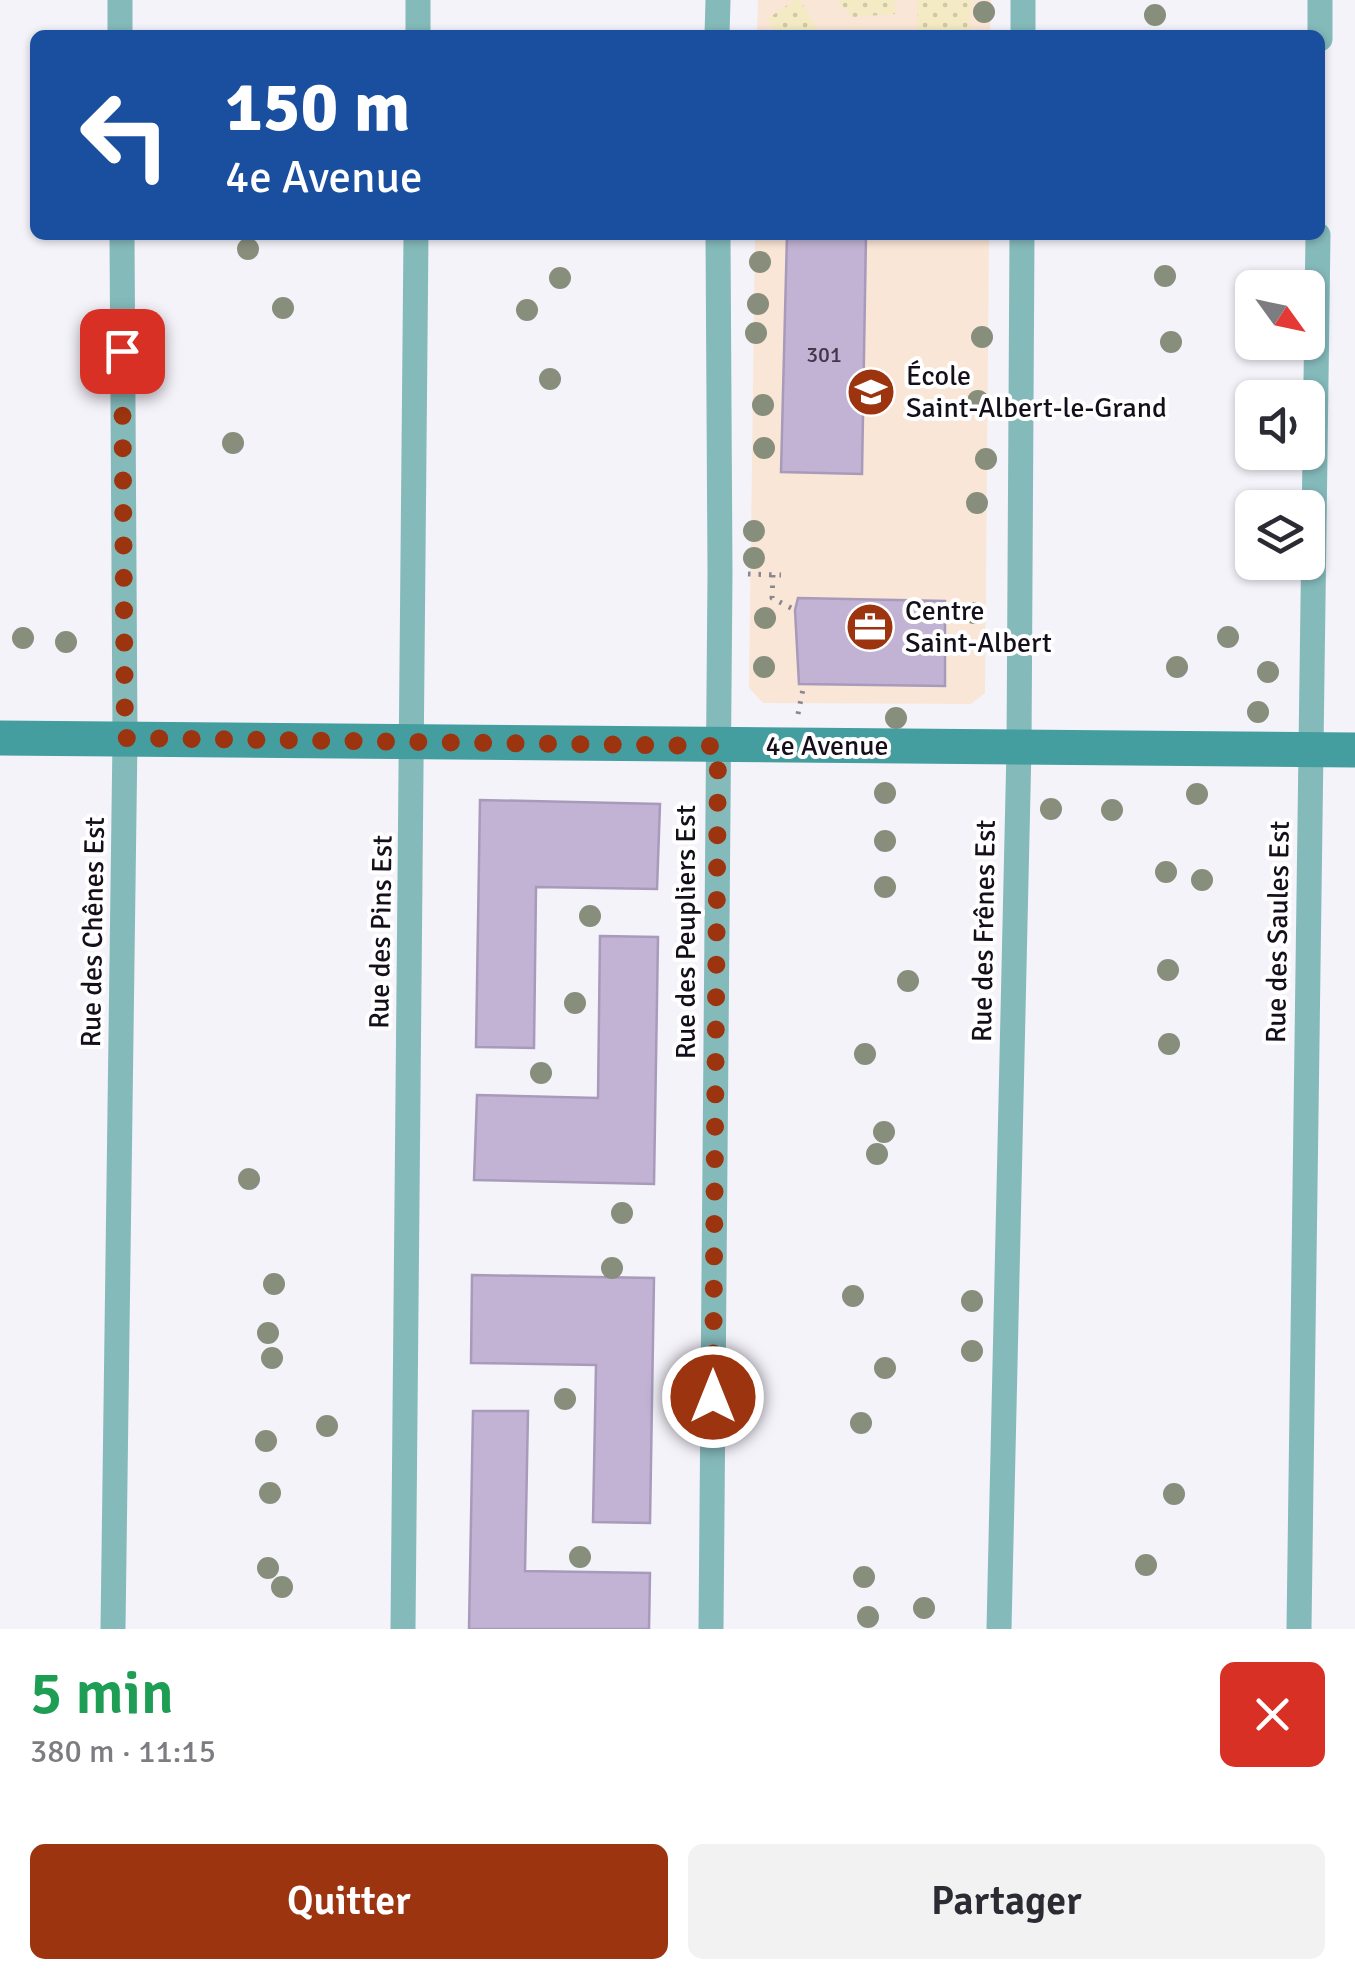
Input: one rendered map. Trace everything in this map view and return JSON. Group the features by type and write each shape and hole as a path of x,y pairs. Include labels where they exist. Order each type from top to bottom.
{"street":[{"path":"120,0 120,30"},
{"path":"418,0 418,30"},
{"path":"718,0 718,30"},
{"path":"1023,30 1024,0"},
{"path":"1320,0 1320,30"},
{"name":"Rue des Chênes Est","path":"113,1629 125,738 122,240"},
{"name":"Rue des Pins Est","path":"403,1629 416,240"},
{"name":"Rue des Peupliers Est","path":"711,1629 720,574 718,240"},
{"name":"Rue des Frênes Est","path":"999,1629 1020,748 1022,240"},
{"name":"Rue des Saules Est","path":"1299,1629 1318,240"},
{"name":"4e Avenue","path":"0,738 1355,750"}],"path":[{"path":"720,574 781,576"},
{"path":"772,575 772,598 795,610"},
{"path":"944,644 1018,645"}],"shaded area":[{"path":"758,0 991,0 990,30 757,30"},
{"name":"École Saint-Albert-le-Grand","path":"755,240 989,240 985,693 971,704 763,703 749,688"}],"sand":[{"path":"800,0 818,30 775,30 767,19"},
{"path":"837,0 895,0 895,14 852,17"},
{"path":"917,0 971,0 970,30 917,30"}],"building":[{"path":"787,240 866,240 862,474 781,472"},
{"name":"Centre Saint-Albert","path":"798,598 945,601 945,686 799,684 795,610"},
{"path":"480,800 660,804 657,889 536,887 534,1048 476,1047"},
{"path":"600,936 658,937 654,1184 474,1180 477,1095 598,1098"},
{"path":"472,1275 654,1278 650,1523 593,1522 596,1365 471,1363"},
{"path":"473,1411 528,1411 525,1571 650,1573 649,1629 469,1629"}],"place":[{"name":"École Saint-Albert-le-Grand","path":"871,392"},
{"name":"Centre Saint-Albert","path":"870,627"}],"route":[{"path":"122,351 125,738 718,746 713,1397"}]}
